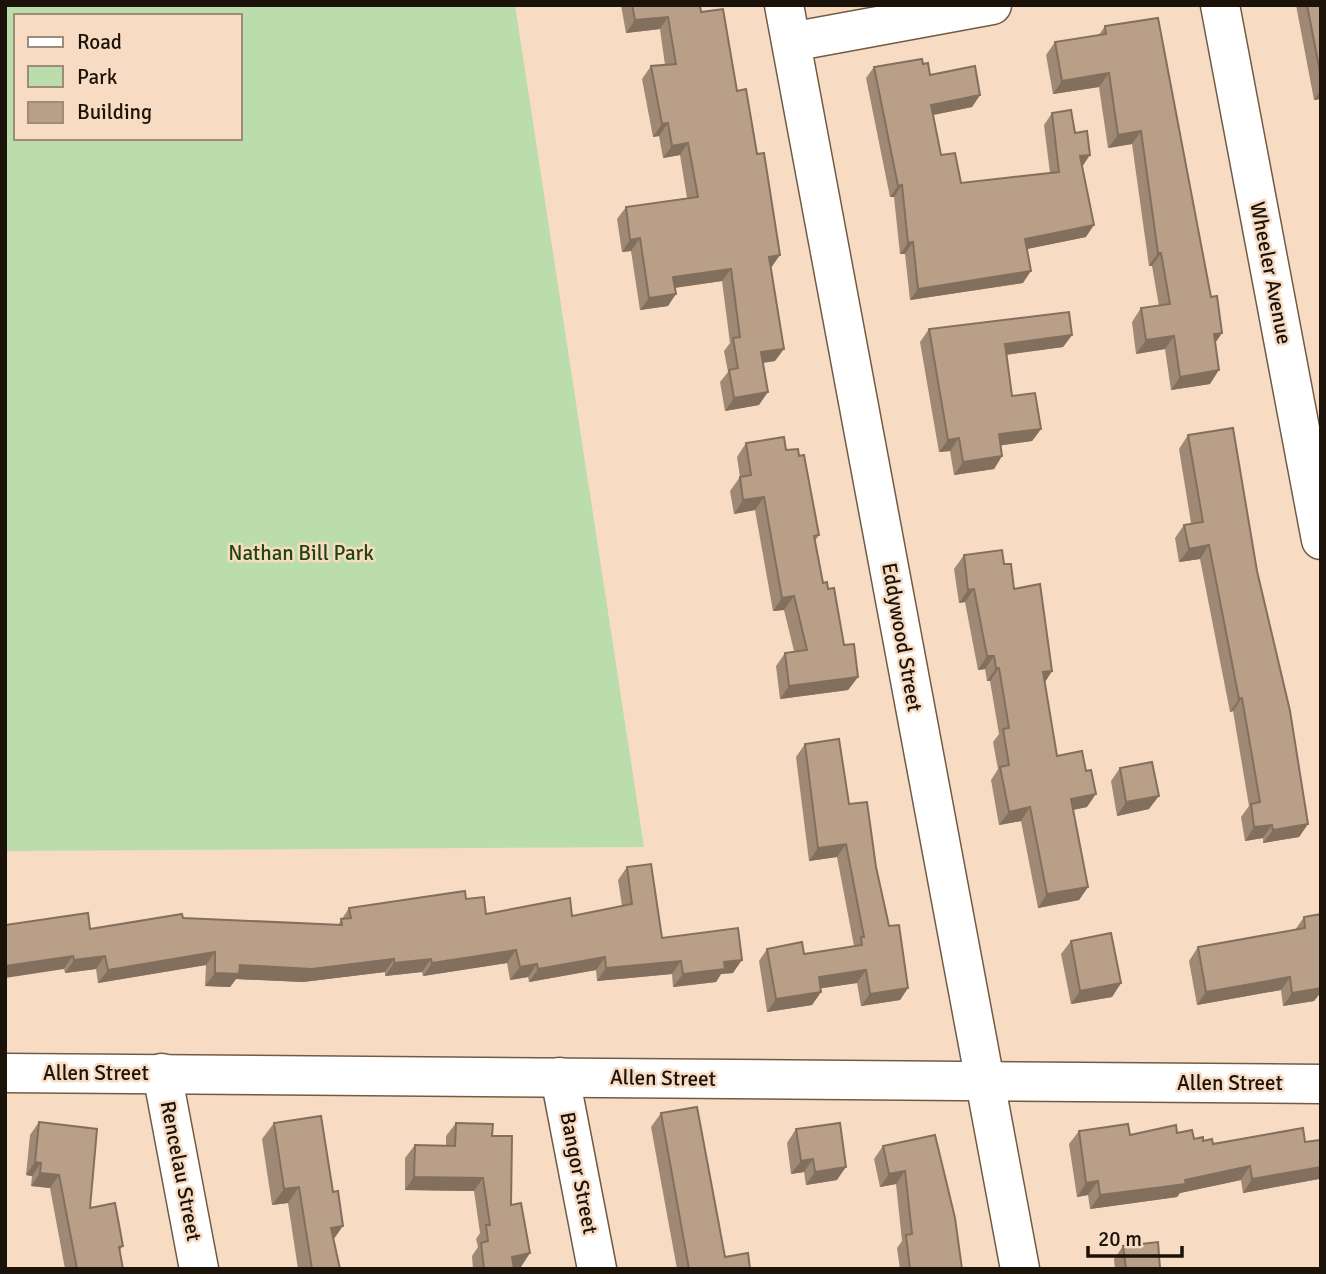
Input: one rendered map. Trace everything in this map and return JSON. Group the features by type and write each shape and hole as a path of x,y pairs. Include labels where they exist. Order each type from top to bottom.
{"street":[{"name":"Eddywood Street","path":"784,5 1020,1269"},
{"path":"791,43 992,5"},
{"name":"Wheeler Avenue","path":"1220,5 1321,540"},
{"name":"Allen Street","path":"5,1073 1321,1084"},
{"name":"Rencelau Street","path":"162,1073 200,1269"},
{"name":"Bangor Street","path":"560,1077 597,1269"}],"green space":[{"name":"Nathan Bill Park","path":"5,5 515,5 644,847 5,851"}],"building":[{"path":"632,5 700,5 701,12 723,9 737,91 746,89 757,154 764,153 780,255 769,257 784,349 761,352 768,392 734,398 729,370 738,368 733,338 740,337 731,269 673,277 676,294 649,298 640,238 630,240 626,207 698,197 688,143 672,146 668,123 662,124 651,66 676,64 668,17 635,20"},
{"path":"1307,5 1321,5 1321,77"},
{"path":"1158,18 1211,297 1217,296 1222,333 1214,334 1219,370 1180,377 1174,336 1146,340 1141,308 1170,304 1161,253 1158,253 1141,131 1118,135 1109,73 1062,81 1055,42 1106,34 1105,26"},
{"path":"922,59 923,64 928,63 930,75 975,66 980,95 931,105 941,155 955,153 961,183 1059,172 1052,113 1071,110 1075,133 1087,131 1090,155 1080,156 1094,225 1025,239 1031,271 918,289 913,242 908,243 902,185 898,186 874,67"},
{"path":"1069,312 1072,335 1005,344 1012,396 1035,393 1041,429 999,434 1002,456 963,462 959,438 948,440 929,329"},
{"path":"1233,428 1257,571 1290,711 1308,824 1273,830 1272,825 1254,827 1251,804 1260,802 1242,698 1239,699 1209,545 1189,549 1184,525 1203,522 1188,435"},
{"path":"784,437 786,450 798,449 799,456 804,455 819,535 814,536 823,583 827,582 828,589 834,588 844,645 854,644 858,677 789,686 785,653 807,650 794,596 782,598 764,497 743,500 740,477 751,475 746,443"},
{"path":"1002,550 1004,564 1011,564 1014,589 1040,584 1052,671 1043,672 1057,756 1082,751 1086,771 1091,770 1096,794 1071,799 1088,887 1047,894 1030,807 1009,812 1000,767 1009,765 1003,729 1009,728 999,668 996,668 994,656 987,656 974,589 968,590 964,555"},
{"path":"839,739 849,804 867,802 876,867 889,926 899,925 908,988 870,994 866,970 819,977 821,992 776,999 767,949 802,942 804,954 862,945 861,937 864,937 846,844 818,848 805,744"},
{"path":"1152,762 1159,796 1126,802 1120,768"},
{"path":"651,864 662,938 738,928 742,960 724,962 725,969 683,974 681,961 606,968 605,957 538,969 537,964 520,967 516,950 432,963 431,959 394,963 394,959 312,969 240,965 239,974 215,973 215,952 108,970 105,956 74,960 73,956 5,966 5,925 88,913 90,929 182,914 183,918 342,925 341,919 351,918 349,908 465,891 466,899 484,897 486,914 570,898 572,916 632,904 627,867"},
{"path":"1321,914 1321,988 1292,993 1290,977 1206,992 1198,947 1305,928 1304,917"},
{"path":"1111,933 1121,983 1080,991 1071,941"},
{"path":"697,1107 725,1257 748,1253 750,1269 689,1269 661,1113"},
{"path":"321,1116 333,1192 338,1191 343,1226 331,1228 340,1269 312,1269 299,1187 284,1189 274,1123"},
{"path":"39,1122 97,1129 90,1208 115,1203 123,1246 119,1247 123,1269 77,1269 59,1175 40,1173 41,1163 35,1162"},
{"path":"456,1123 493,1124 492,1136 512,1136 511,1205 521,1203 530,1253 512,1257 514,1269 484,1269 481,1243 488,1241 486,1225 490,1225 483,1178 414,1177 415,1145 455,1146"},
{"path":"840,1123 846,1167 815,1172 813,1159 801,1161 796,1129"},
{"path":"1128,1124 1130,1135 1176,1125 1177,1133 1192,1130 1194,1139 1212,1139 1213,1144 1303,1128 1305,1142 1321,1140 1321,1167 1252,1179 1250,1166 1185,1180 1186,1184 1100,1195 1098,1181 1086,1183 1079,1131"},
{"path":"935,1135 955,1218 962,1269 910,1269 906,1235 912,1234 905,1171 889,1174 883,1146"},
{"path":"1158,1242 1160,1269 1126,1269 1123,1246"}]}
